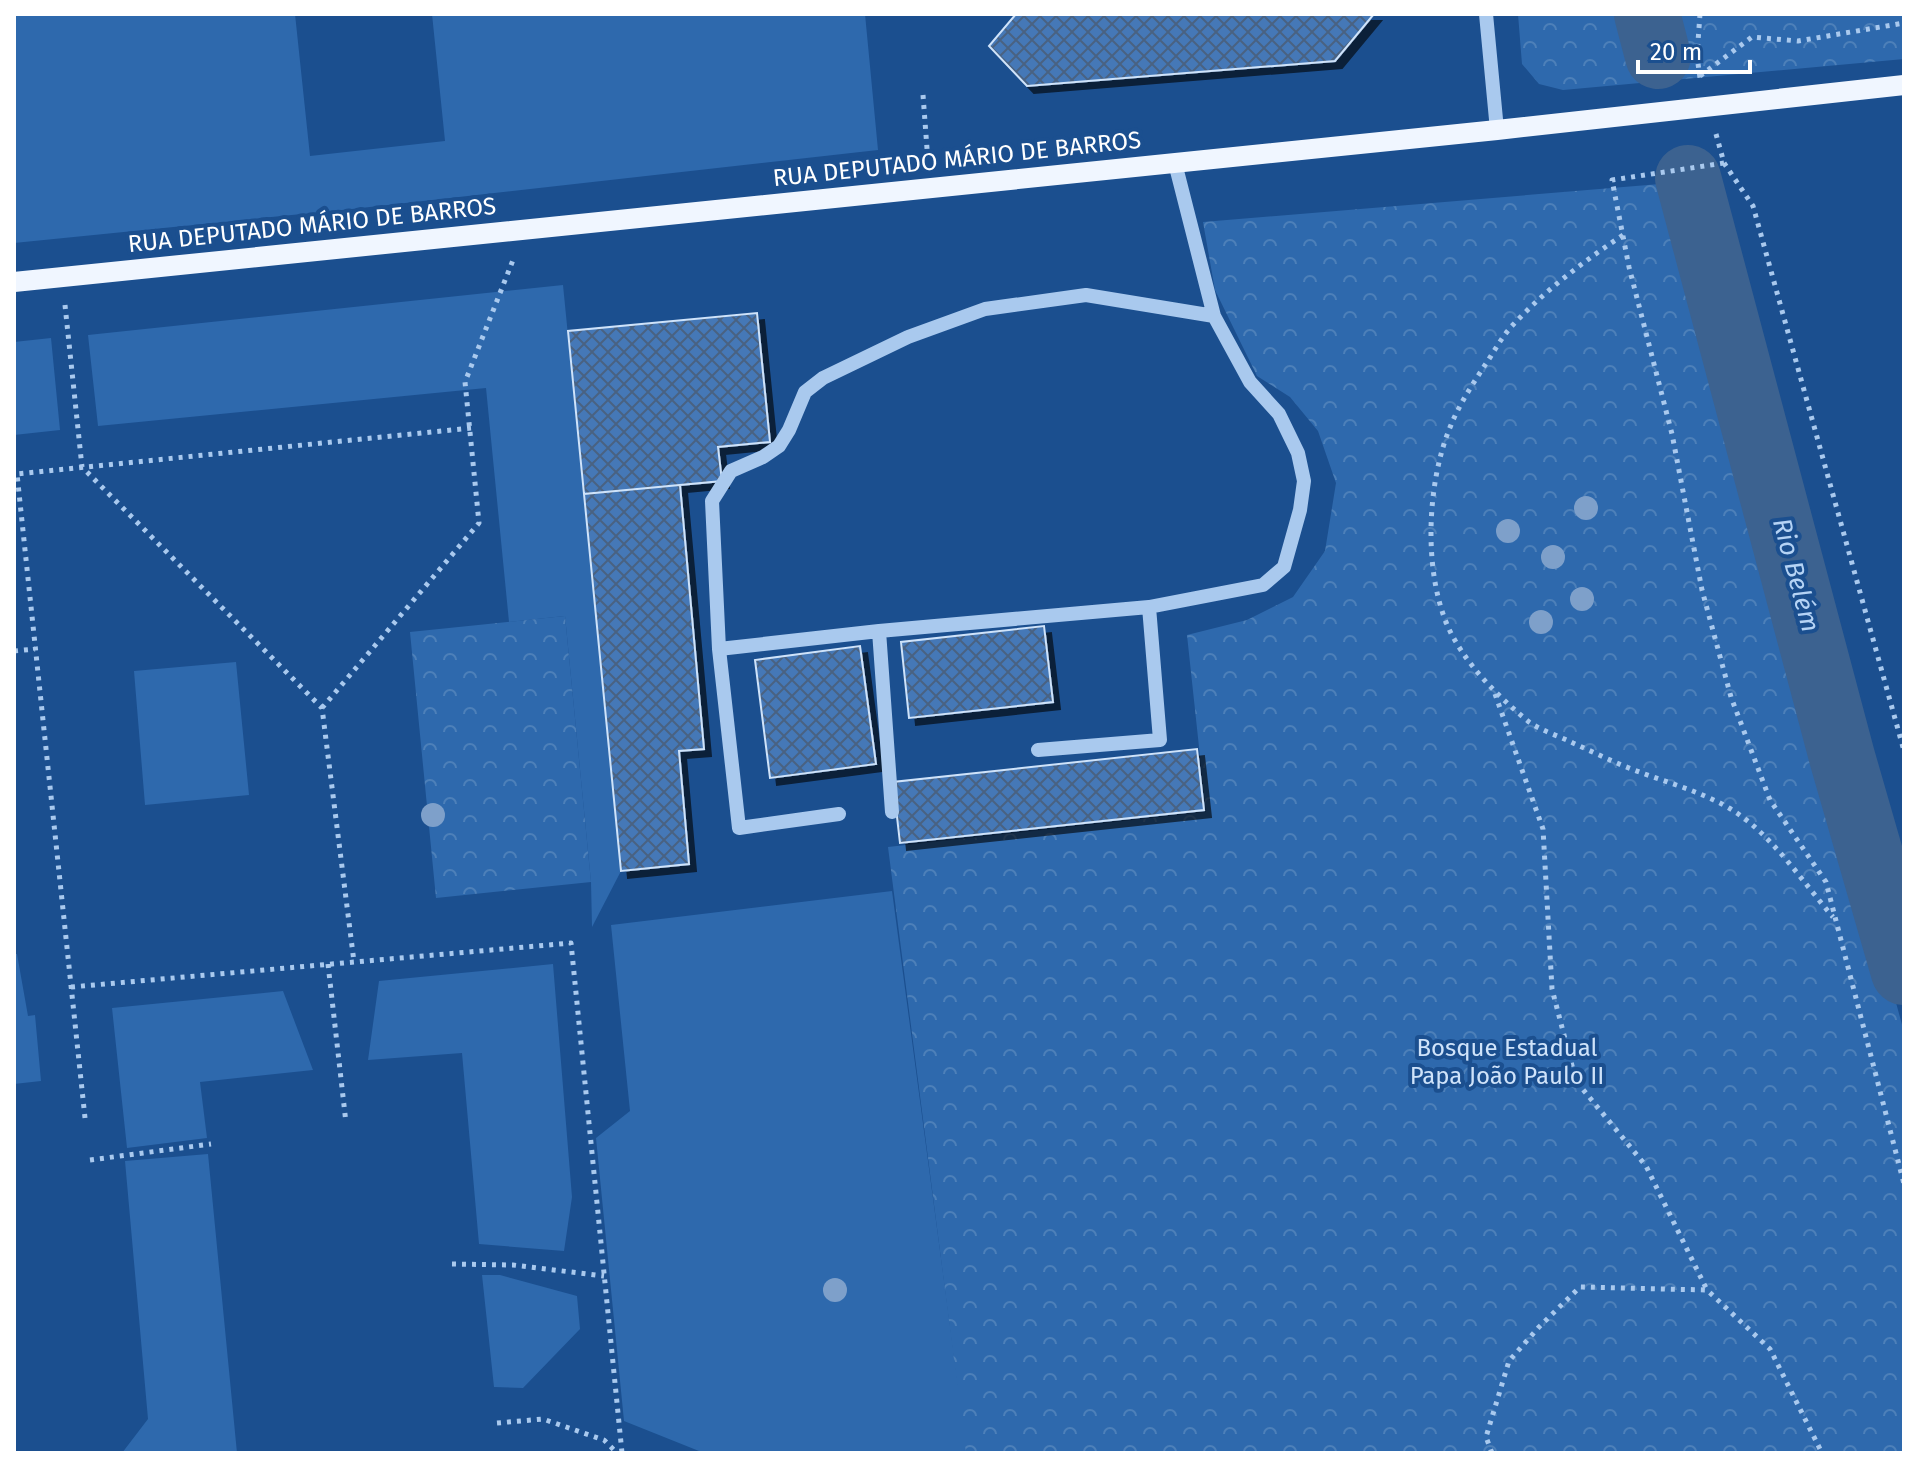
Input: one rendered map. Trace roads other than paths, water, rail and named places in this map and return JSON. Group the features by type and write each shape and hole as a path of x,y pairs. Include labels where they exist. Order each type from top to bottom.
{"main road":[{"name":"RUA DEPUTADO MÁRIO DE BARROS","path":"14,282 1497,130 1904,85"}],"street":[{"path":"1486,14 1497,130"},
{"path":"719,649 1149,607 1263,585 1284,567 1300,510 1304,481 1298,453 1279,414 1250,382 1214,316 1175,163"},
{"path":"839,814 739,828 719,649 712,501 731,471 779,446 805,392 823,378 908,337 985,309 1086,295 1214,316"},
{"path":"1038,750 1160,740 1149,607"},
{"path":"879,631 892,812"}],"waterway":[{"name":"Rio Belém","path":"1647,14 1658,56"},
{"name":"Rio Belém","path":"1688,178 1842,757 1904,972"}],"park label":[{"name":"Bosque Estadual Papa João Paulo II","path":"1507,1062"}]}
